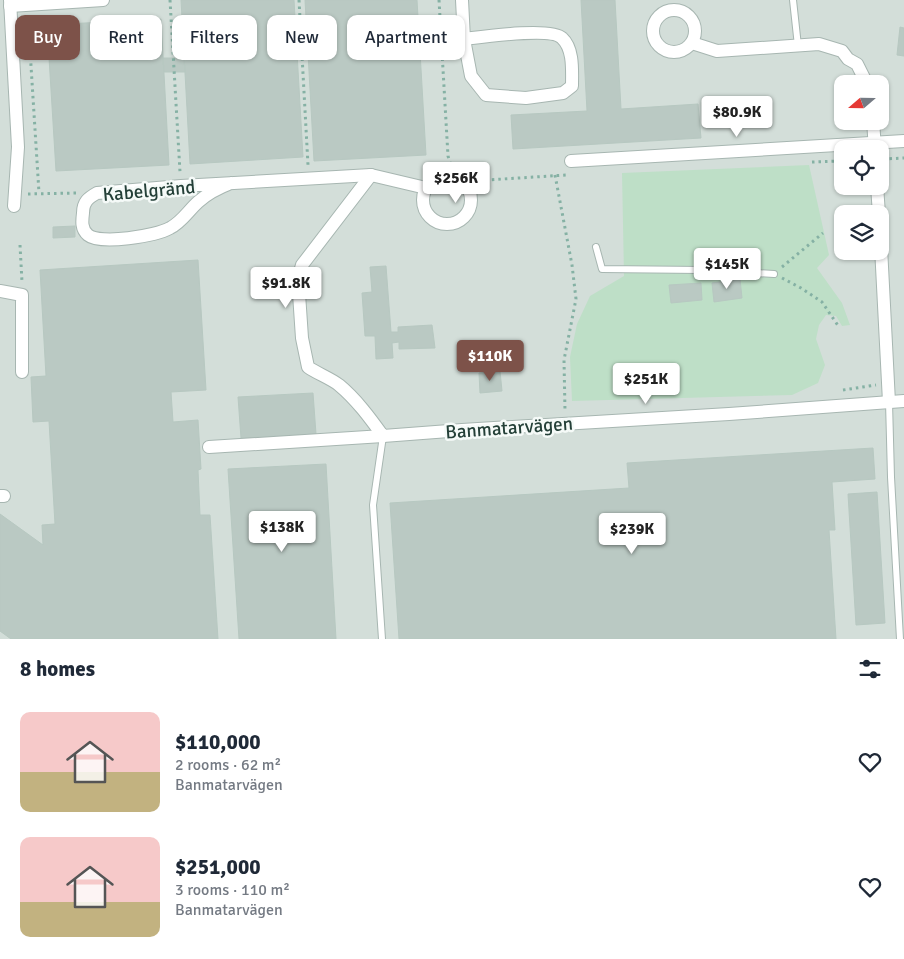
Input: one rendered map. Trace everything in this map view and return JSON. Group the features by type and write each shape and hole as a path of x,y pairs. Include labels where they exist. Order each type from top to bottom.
{"street":[{"path":"14,201 18,147 10,3 28,6 103,0"},
{"path":"462,0 463,15"},
{"path":"550,33 561,37 568,46 572,69 572,86 563,93 526,98 486,95 470,76 464,39 492,35 550,33"},
{"path":"692,44 717,51 820,44 842,51 848,59 857,64 862,75"},
{"path":"889,144 904,141"},
{"path":"571,161 834,148"},
{"path":"371,175 302,265 298,279 302,338 308,367 318,375 338,384 365,412 382,435"},
{"name":"Kabelgränd","path":"231,184 215,189 198,202 182,220 170,228 142,237 97,239 87,234 82,226 83,208 88,198 97,192 371,175 426,188"},
{"path":"446,175 458,178 468,187 471,199 468,211 460,220 448,224 436,221 426,213 423,201 426,188 434,179 446,175"},
{"path":"882,260 890,402"},
{"path":"0,292 22,295 22,372"},
{"name":"Banmatarvägen","path":"209,447 904,401"}],"lane":[{"path":"793,0 798,46"},
{"path":"596,247 602,269 702,270 774,274"},
{"path":"890,402 891,477 900,639"},
{"path":"382,435 373,505 382,639"}],"path":[{"path":"170,0 181,186"},
{"path":"300,0 309,178"},
{"path":"439,0 448,156 458,178 487,180 555,175 576,292 564,360 565,411 574,411"},
{"path":"28,6 39,193"},
{"path":"889,159 904,158"},
{"path":"14,201 39,193 97,192"},
{"path":"824,233 774,274 801,288 822,302 839,327"},
{"path":"20,245 22,295"},
{"path":"841,391 868,385 888,384"}],"shaded area":[{"path":"0,0 904,0 904,639 0,639"}],"green space":[{"path":"809,165 829,255 817,268 842,303 850,325 842,326 836,316 826,315 819,325 816,339 825,365 818,383 792,395 572,401 570,357 577,324 590,296 624,276 622,173"}],"building":[{"path":"181,0 294,0 295,15 267,15 267,60 297,60 303,157 190,164 184,60 257,60 257,15 182,15"},
{"path":"305,0 417,0 418,15 347,15 347,60 420,60 426,155 314,161 308,60 337,60 337,15 306,15"},
{"path":"581,0 615,0 621,109 698,104 701,138 513,149 511,115 587,111"},
{"path":"80,23 90,23 90,60 162,60 162,37 169,165 56,171 49,60 80,60"},
{"path":"900,27 904,28 904,56 897,55"},
{"path":"163,58 184,60 185,72 164,72"},
{"path":"75,226 75,237 53,238 53,227"},
{"path":"198,260 206,390 171,392 173,422 198,420 201,469 198,470 200,515 210,515 218,639 11,639 0,631 0,514 43,545 42,525 55,524 49,421 33,422 31,377 46,376 40,270"},
{"path":"386,266 391,332 398,332 398,327 432,325 435,348 399,349 399,342 392,343 393,358 376,359 375,336 365,336 362,293 372,292 370,267"},
{"path":"740,279 742,298 714,302 712,283"},
{"path":"701,283 702,300 671,303 669,285"},
{"path":"500,371 502,391 480,393 479,373"},
{"path":"313,393 316,434 241,438 238,397"},
{"path":"873,448 875,479 832,482 835,530 829,530 836,639 399,639 390,503 629,488 627,463"},
{"path":"326,464 336,639 239,639 228,469"},
{"path":"877,492 885,623 856,625 848,494"}]}
